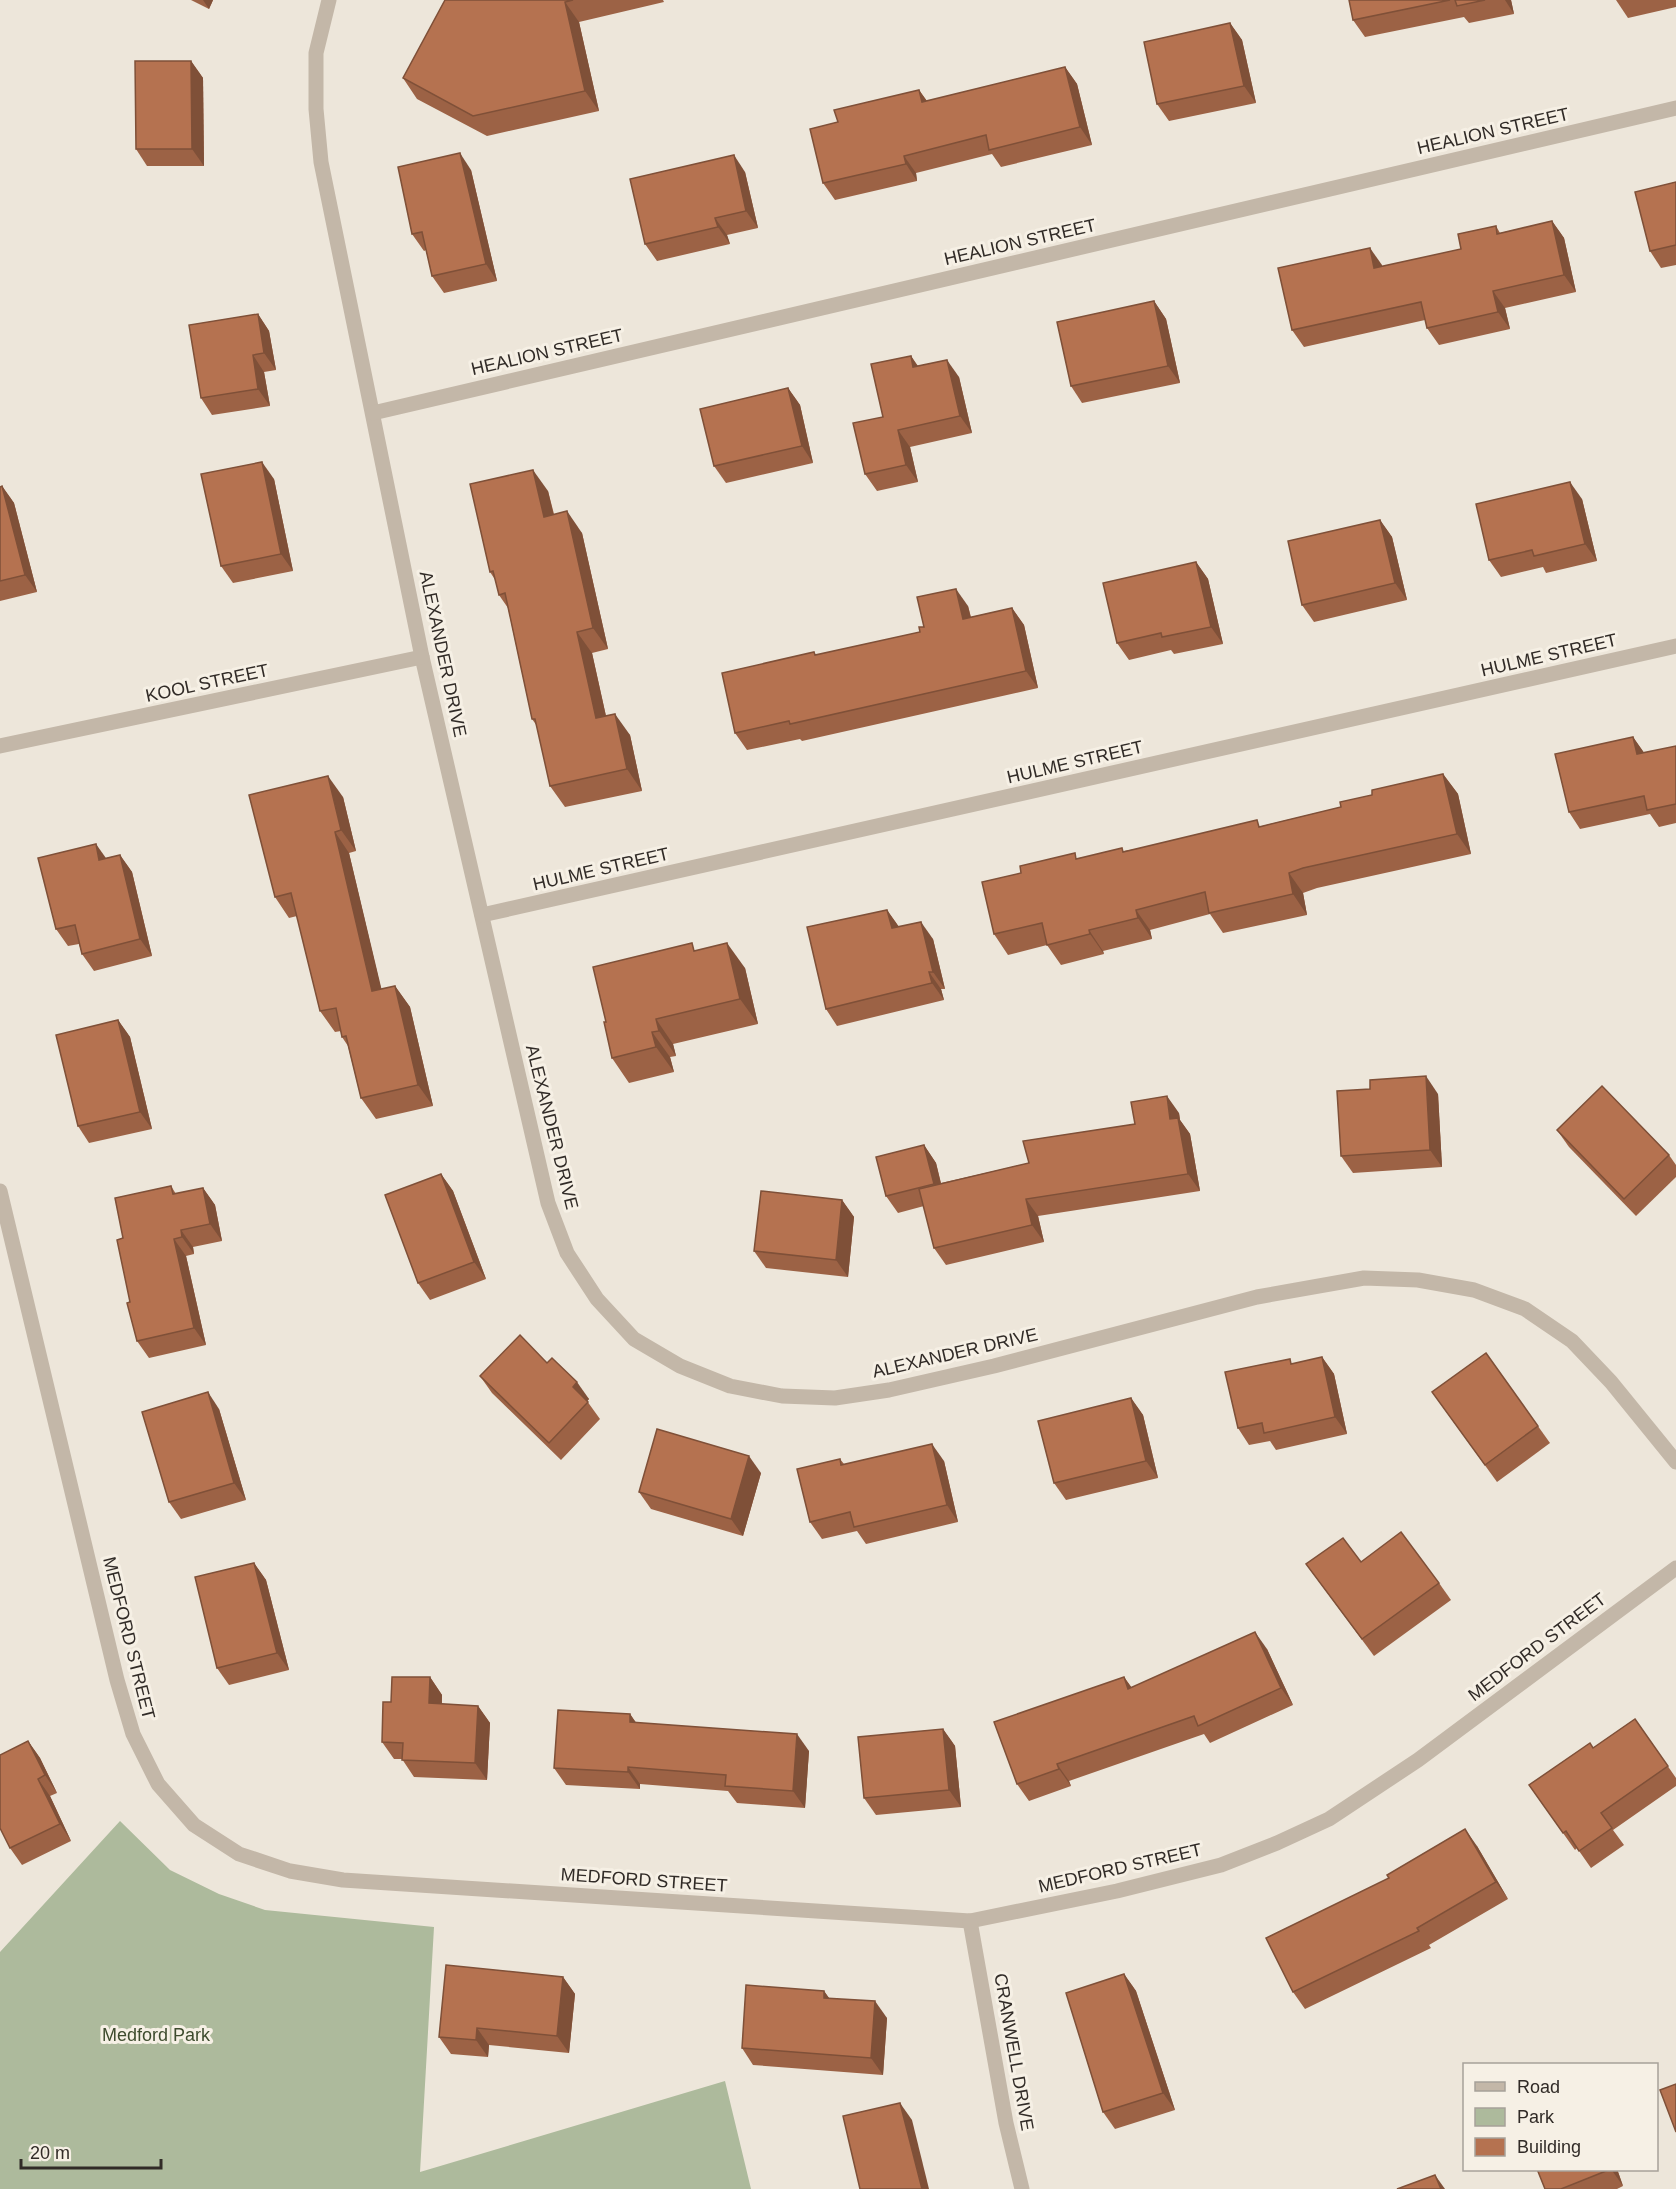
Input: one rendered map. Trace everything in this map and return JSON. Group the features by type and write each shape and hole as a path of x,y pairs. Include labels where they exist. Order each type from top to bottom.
{"street":[{"name":"ALEXANDER DRIVE","path":"329,0 316,53 316,109 321,162 422,657 548,1203 567,1253 597,1299 634,1338 680,1366 730,1386 782,1396 835,1398 889,1390 994,1366 1257,1297 1364,1278 1418,1280 1474,1290 1525,1309 1572,1341 1611,1383 1676,1461"},
{"name":"HEALION STREET","path":"373,413 1676,108"},
{"name":"HULME STREET","path":"482,915 1676,646"},
{"name":"KOOL STREET","path":"0,746 422,657"},
{"name":"MEDFORD STREET","path":"0,1191 133,1734 158,1784 194,1825 239,1854 290,1871 343,1880 970,1921 1117,1891 1221,1865 1329,1819 1418,1760 1676,1568"},
{"name":"CRANWELL DRIVE","path":"970,1921 1006,2123 1022,2189"}],"green space":[{"name":"Medford Park","path":"120,1821 170,1870 219,1894 265,1910 434,1927 420,2172 725,2081 751,2189 0,2189 0,1952"}],"building":[{"path":"445,0 573,0 565,2 585,91 473,116 403,78"},
{"path":"1349,0 1450,0 1353,20"},
{"path":"1455,0 1485,0 1457,6"},
{"path":"1230,23 1244,86 1157,104 1144,42"},
{"path":"135,61 191,61 192,149 136,149"},
{"path":"1065,67 1080,127 989,150 986,135 904,156 906,164 823,183 810,129 838,122 834,110 919,90 922,102"},
{"path":"460,153 486,264 432,276 422,232 412,234 398,167"},
{"path":"734,155 746,211 715,218 718,227 645,244 630,179"},
{"path":"1676,182 1676,245 1650,251 1635,192"},
{"path":"1552,221 1564,275 1493,291 1498,312 1427,328 1421,302 1292,330 1278,268 1370,248 1374,268 1461,249 1458,234 1496,226 1497,234"},
{"path":"1154,301 1168,366 1071,386 1057,322"},
{"path":"258,314 264,353 253,355 258,389 201,398 189,325"},
{"path":"911,356 913,367 947,360 960,416 898,430 906,465 865,474 853,423 883,417 871,364"},
{"path":"788,388 802,446 714,466 700,409"},
{"path":"262,462 281,554 221,566 201,474"},
{"path":"533,470 544,517 567,511 593,628 577,632 596,718 615,714 627,769 550,786 535,719 532,719 505,593 499,595 493,571 490,572 470,484"},
{"path":"1570,482 1585,544 1534,556 1532,550 1489,560 1476,504"},
{"path":"2,486 25,575 0,581 0,487"},
{"path":"1380,520 1395,583 1302,605 1288,541"},
{"path":"1196,562 1211,627 1162,637 1161,633 1117,643 1103,583"},
{"path":"956,589 963,619 1012,608 1026,671 790,724 789,721 735,733 722,673 814,652 815,655 920,632 919,627 924,627 917,597"},
{"path":"1633,737 1637,754 1676,746 1676,804 1647,810 1644,796 1569,812 1555,754"},
{"path":"1443,774 1457,834 1289,873 1293,894 1209,913 1205,892 1136,910 1138,918 1089,930 1090,934 1047,945 1042,923 994,934 982,882 1021,873 1020,866 1075,853 1076,859 1122,848 1123,852 1257,820 1259,827 1341,807 1340,802 1372,795 1372,790"},
{"path":"328,776 341,830 335,832 372,991 395,986 418,1085 361,1098 346,1036 342,1037 336,1008 320,1011 291,893 275,897 249,795"},
{"path":"96,844 99,860 120,855 140,939 82,954 75,925 56,929 38,858"},
{"path":"887,910 892,928 921,922 933,972 929,972 932,983 826,1009 807,927"},
{"path":"692,943 694,951 727,943 740,999 656,1019 659,1031 652,1032 656,1047 612,1058 593,967"},
{"path":"118,1020 140,1112 78,1126 56,1035"},
{"path":"1426,1076 1430,1150 1341,1156 1337,1091 1370,1089 1370,1080"},
{"path":"1602,1086 1669,1155 1624,1199 1557,1130"},
{"path":"1167,1096 1170,1119 1178,1118 1188,1174 1026,1199 1032,1225 934,1248 919,1189 1029,1163 1023,1141 1135,1124 1131,1102"},
{"path":"924,1145 934,1184 886,1196 876,1157"},
{"path":"441,1174 474,1262 418,1283 385,1195"},
{"path":"171,1186 173,1194 203,1188 210,1224 181,1230 182,1237 174,1239 194,1328 137,1341 127,1303 130,1302 117,1240 123,1238 115,1198"},
{"path":"761,1191 842,1200 836,1260 754,1251"},
{"path":"520,1335 547,1363 552,1358 577,1382 573,1387 588,1402 549,1443 480,1376"},
{"path":"1486,1353 1538,1426 1485,1465 1432,1392"},
{"path":"1322,1357 1335,1417 1264,1433 1262,1423 1238,1428 1225,1372 1290,1359 1291,1364"},
{"path":"208,1392 234,1483 169,1502 142,1412"},
{"path":"1131,1398 1146,1461 1054,1483 1038,1421"},
{"path":"657,1429 749,1456 731,1519 639,1492"},
{"path":"932,1444 947,1505 854,1527 850,1512 810,1522 797,1469 840,1459 841,1465"},
{"path":"1401,1532 1439,1583 1362,1639 1306,1564 1343,1538 1361,1562"},
{"path":"254,1563 277,1653 217,1668 195,1577"},
{"path":"1255,1632 1281,1688 1198,1726 1194,1716 1057,1764 1059,1769 1017,1784 994,1722 1124,1677 1128,1689"},
{"path":"392,1677 430,1677 429,1703 478,1706 475,1763 402,1760 403,1743 382,1742 383,1702 391,1702"},
{"path":"558,1710 630,1714 630,1722 797,1734 793,1791 725,1786 726,1775 628,1767 628,1772 554,1768"},
{"path":"1635,1719 1668,1766 1601,1813 1612,1828 1579,1851 1566,1831 1563,1833 1529,1785 1590,1743 1593,1748"},
{"path":"943,1729 949,1790 864,1798 858,1737"},
{"path":"28,1741 45,1775 38,1779 60,1824 10,1848 0,1828 0,1755"},
{"path":"1465,1829 1496,1882 1417,1928 1419,1931 1293,1992 1266,1938 1389,1878 1387,1875"},
{"path":"446,1965 563,1977 557,2036 477,2028 476,2040 439,2037"},
{"path":"1124,1974 1163,2093 1103,2112 1066,1993"},
{"path":"746,1985 824,1991 824,1998 875,2001 871,2058 742,2048"},
{"path":"1676,2084 1676,2132 1660,2090"},
{"path":"900,2103 922,2189 860,2189 843,2116"},
{"path":"1538,2171 1606,2171 1561,2189 1545,2189"},
{"path":"1435,2175 1441,2189 1397,2189"}]}
